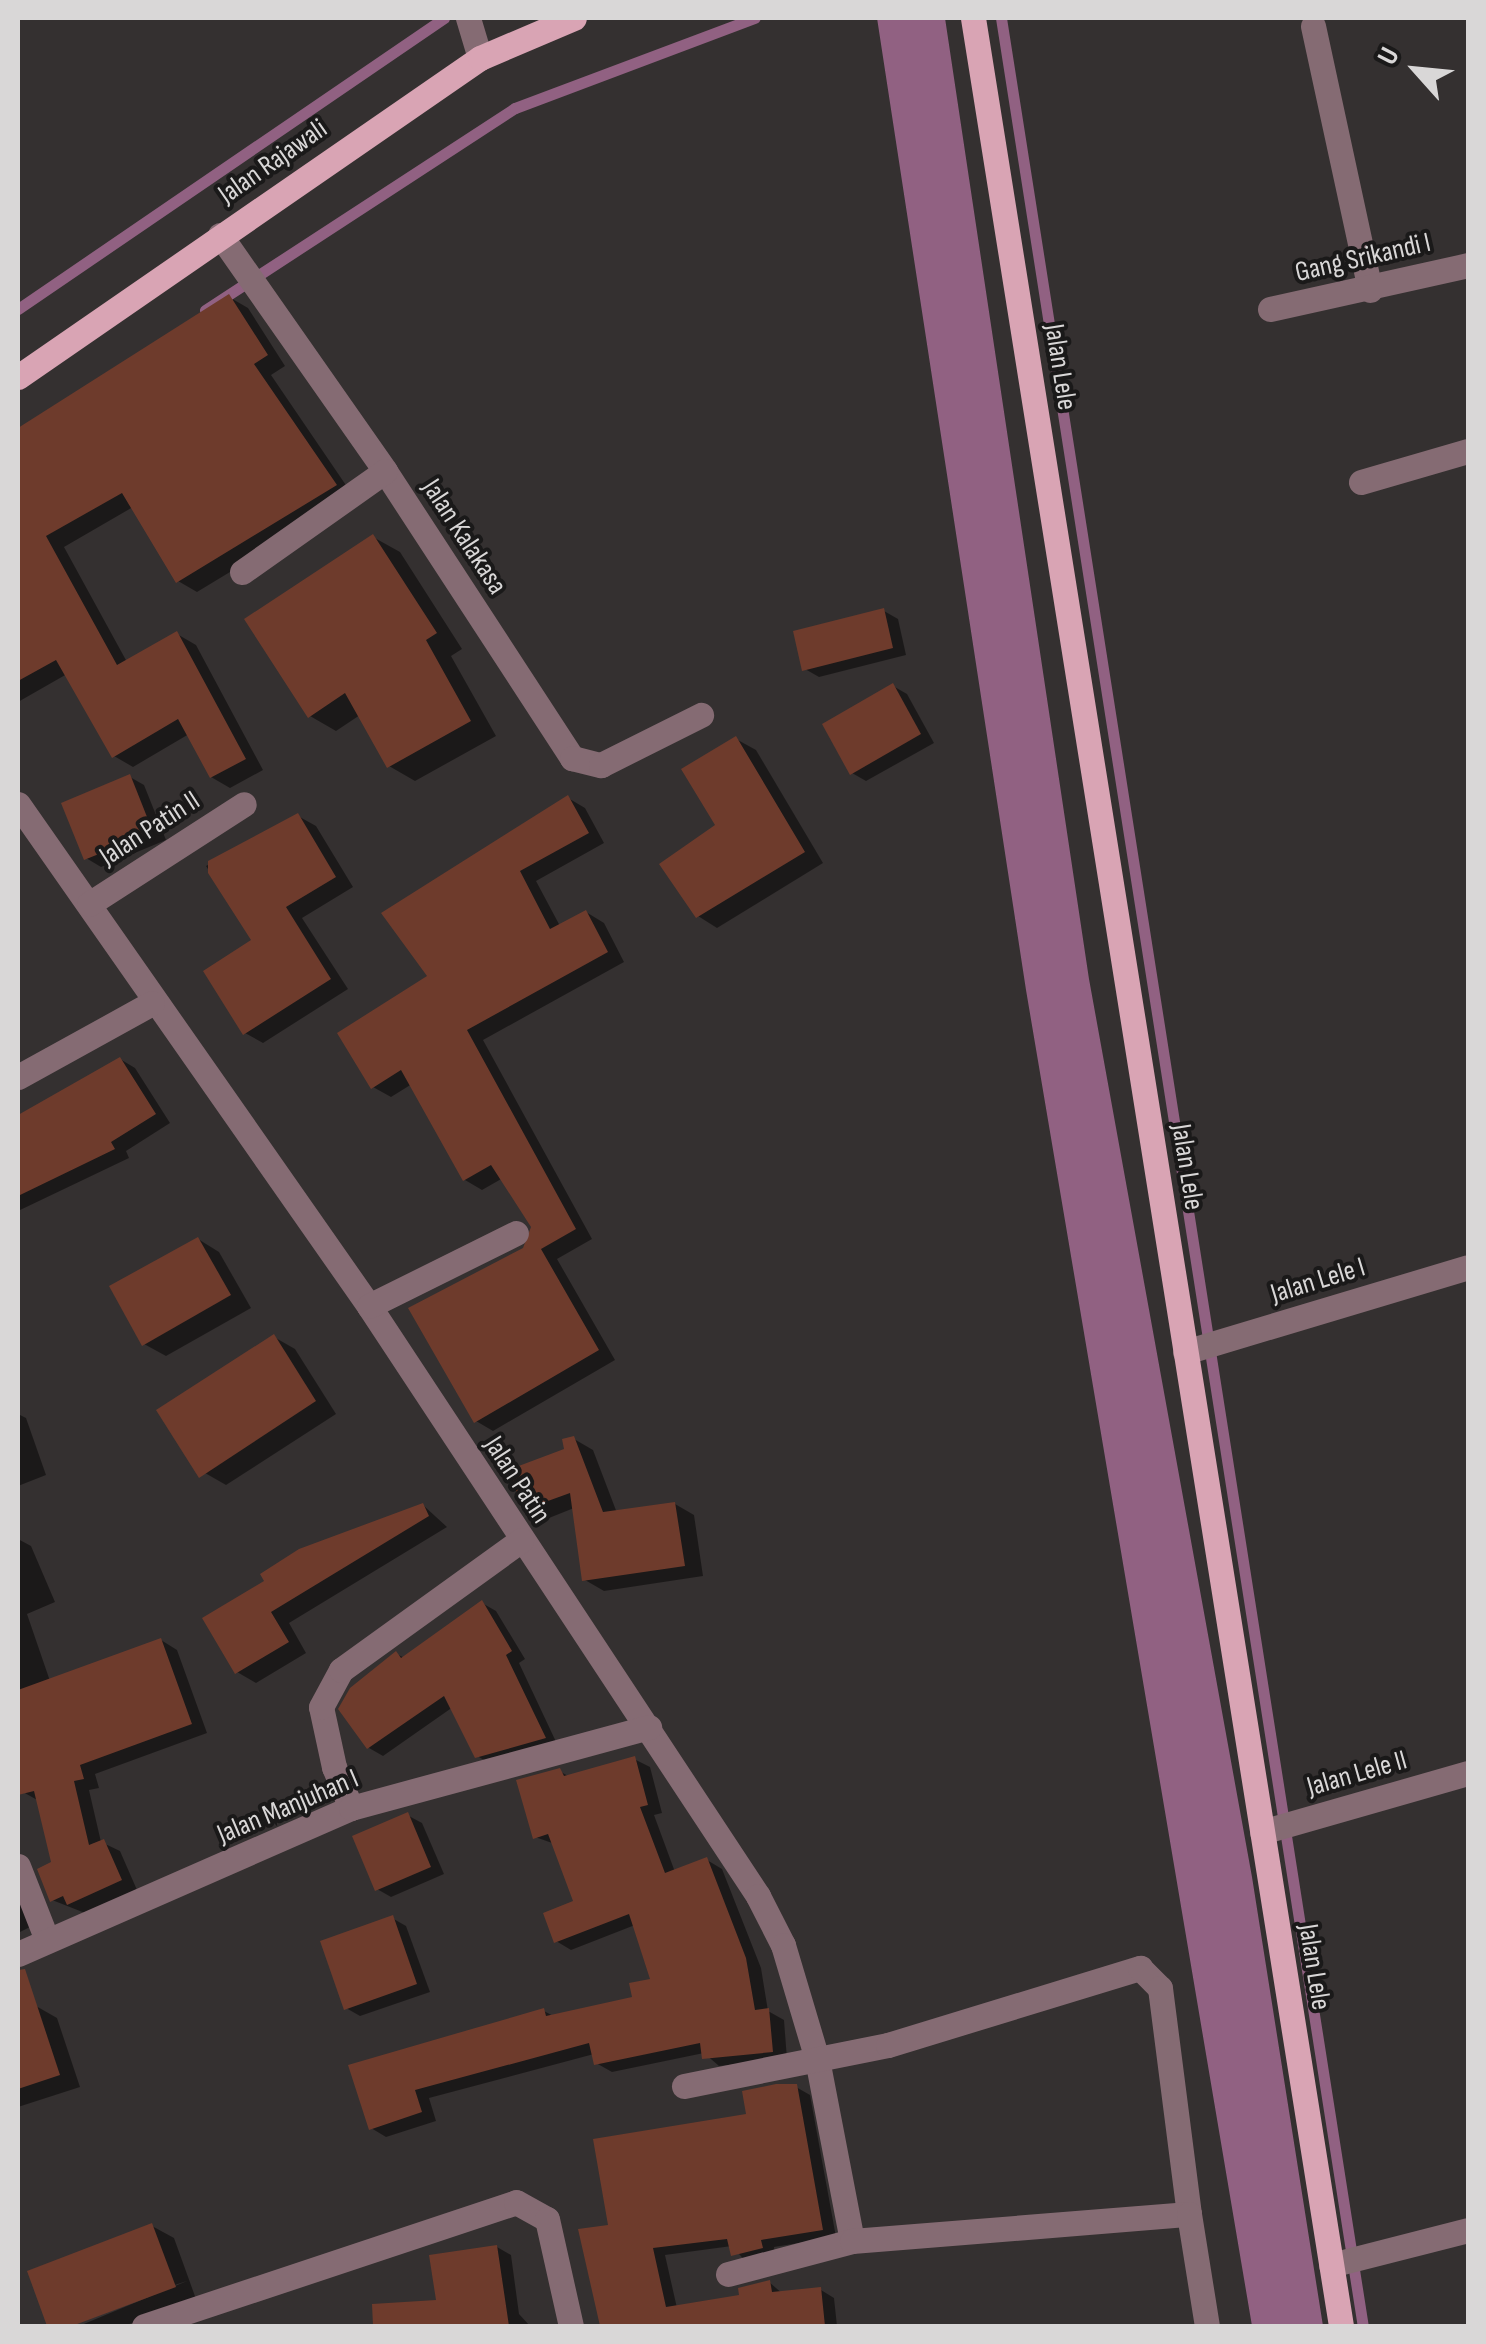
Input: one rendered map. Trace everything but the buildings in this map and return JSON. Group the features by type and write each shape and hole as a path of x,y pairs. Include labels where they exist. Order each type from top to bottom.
{"main road":[{"name":"Jalan Rajawali","path":"18,377 480,58 574,18"},
{"name":"Jalan Lele","path":"973,18 1341,2326"}],"street":[{"path":"468,18 480,58"},
{"path":"1313,26 1370,290"},
{"name":"Jalan Kalakasa","path":"220,235 385,471 572,758 601,766 700,715"},
{"name":"Gang Srikandi I","path":"1270,309 1370,290 1468,265"},
{"path":"1361,482 1468,451"},
{"path":"242,572 385,471"},
{"name":"Jalan Patin","path":"18,804 89,904 152,1003 370,1306 520,1540 648,1727 783,1945 817,2059 852,2241"},
{"name":"Jalan Patin II","path":"89,904 244,804"},
{"path":"18,1076 152,1003"},
{"path":"370,1306 516,1233"},
{"name":"Jalan Lele I","path":"1185,1352 1468,1267"},
{"path":"351,1808 334,1767 322,1707 340,1670 520,1540"},
{"name":"Jalan Manjuhan I","path":"18,1954 351,1808 648,1727"},
{"name":"Jalan Lele II","path":"1262,1832 1468,1773"},
{"path":"18,1866 47,1940"},
{"path":"684,2086 974,2022 1140,1968 1160,1988 1207,2326"},
{"path":"144,2326 516,2202 547,2219 571,2326"},
{"path":"728,2274 852,2241 1189,2214"},
{"path":"1331,2265 1468,2230"}],"shaded area":[{"path":"877,18 945,18 1089,979 1252,1877 1323,2326 1252,2326 1026,990"}],"waterway":[{"path":"18,309 444,18"},
{"path":"205,310 515,108 755,18"},
{"path":"1001,18 1363,2326"}]}
